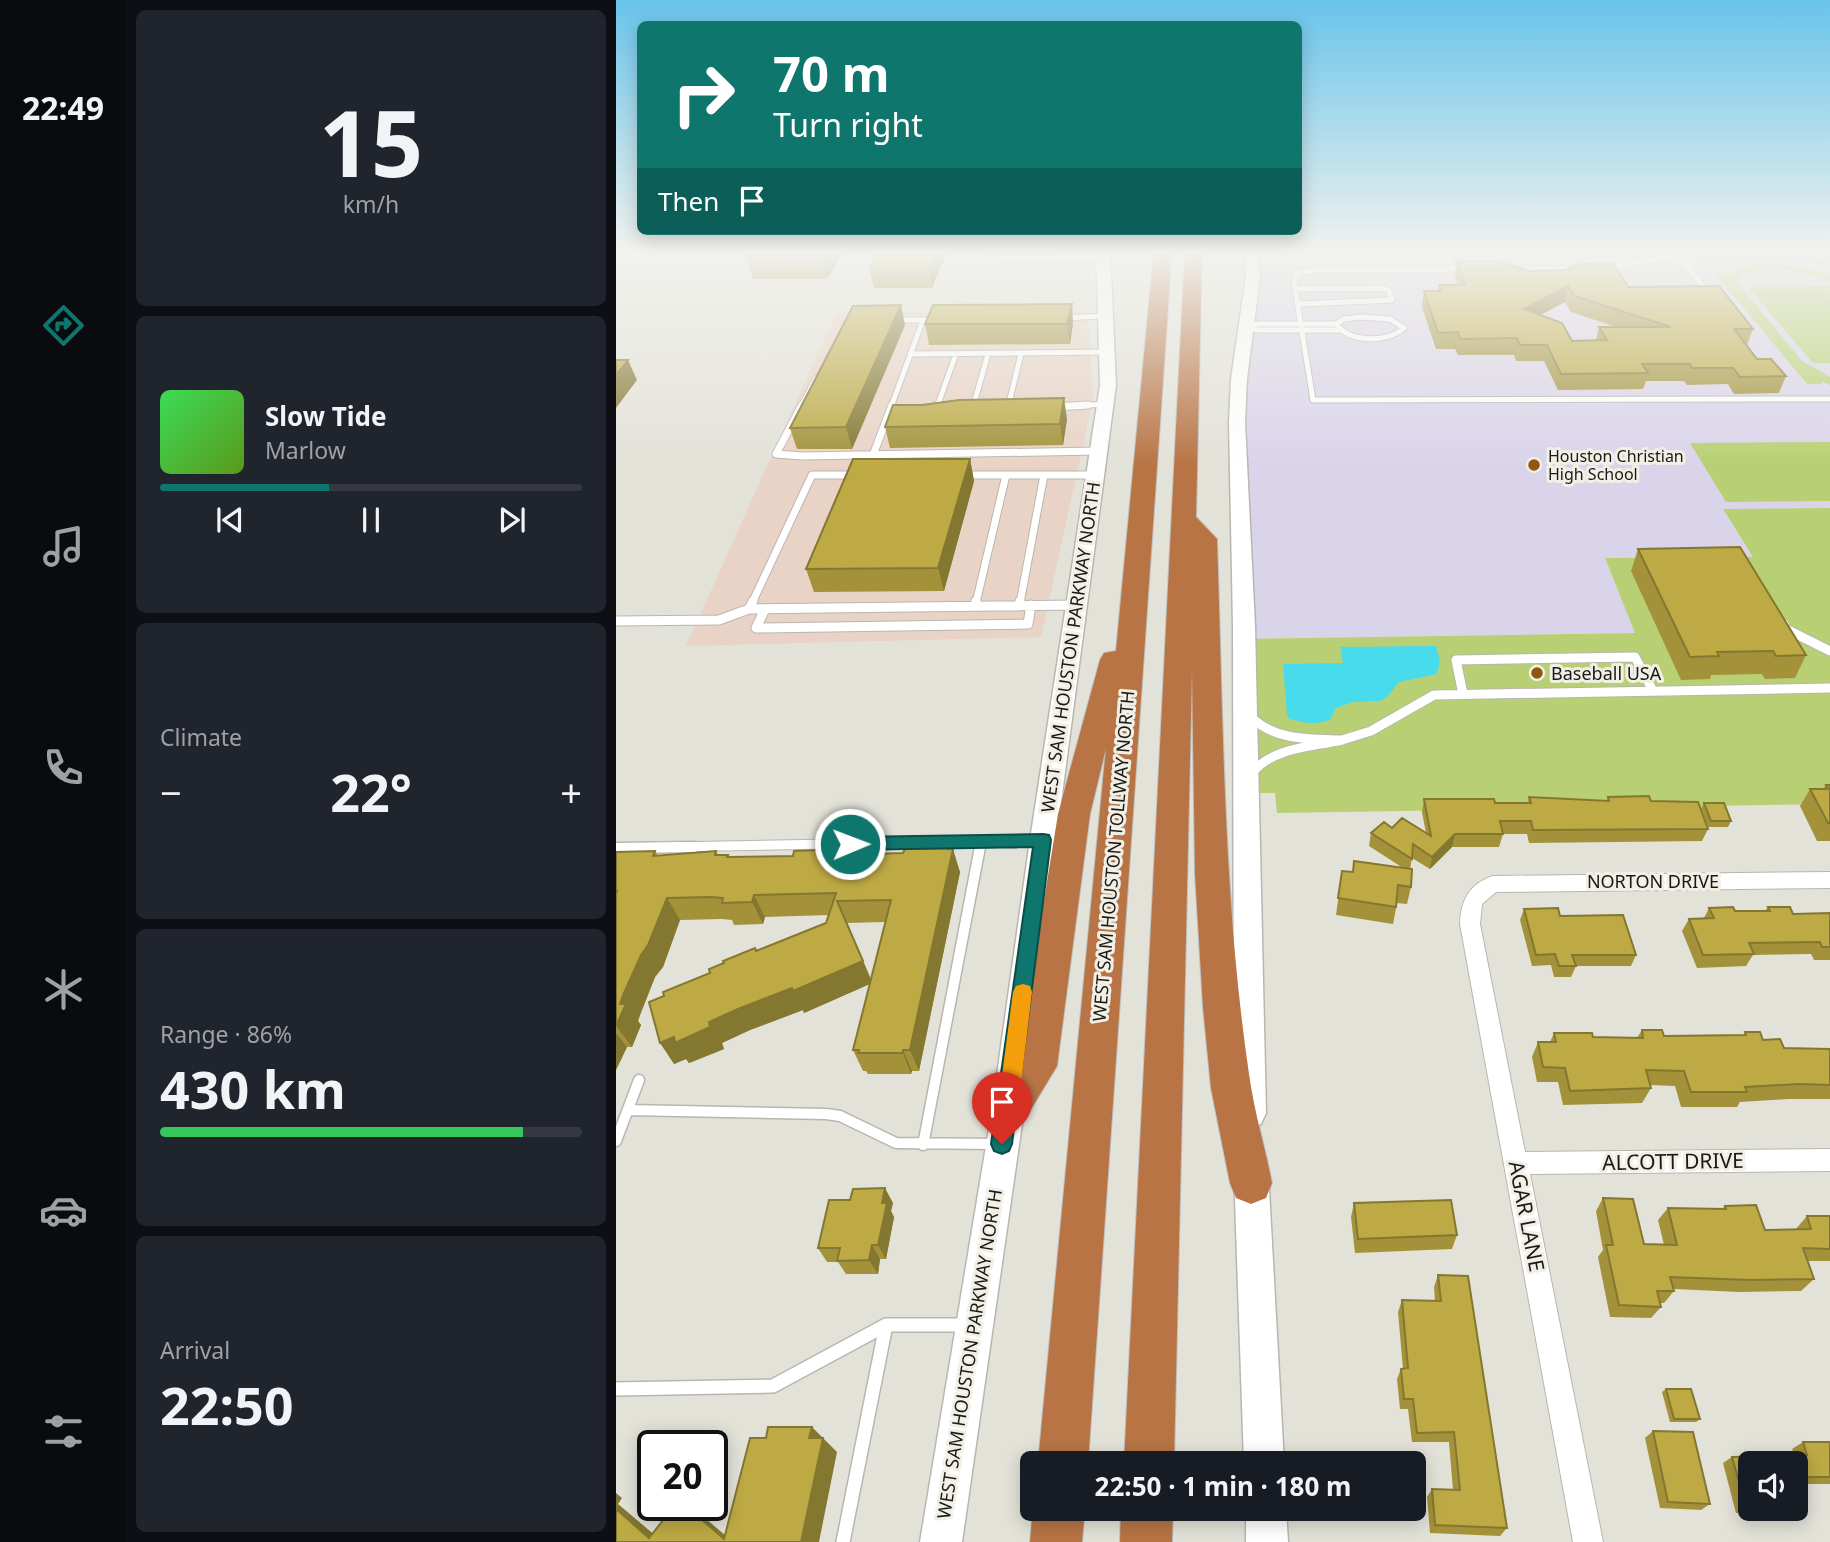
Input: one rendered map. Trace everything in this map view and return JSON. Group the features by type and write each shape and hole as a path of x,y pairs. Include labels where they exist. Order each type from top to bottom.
{"highway":[{"name":"WEST SAM HOUSTON TOLLWAY NORTH","path":"1064,1451 1157,322"},
{"path":"1149,1451 1190,322"},
{"path":"1183,519 1204,539 1210,803 1222,1006 1229,1076 1251,1183"},
{"path":"1005,1127 1037,1066 1074,814 1079,805 1137,563"},
{"path":"1056,1542 1058,1521"},
{"path":"1146,1542 1147,1521"}],"main road":[{"name":"WEST SAM HOUSTON PARKWAY NORTH","path":"941,1542 1005,1127 1108,385 1105,322"},
{"path":"1246,322 1237,422 1245,711 1251,1183 1263,1451"},
{"path":"1266,1521 1267,1542"}],"street":[{"name":"NORTON DRIVE","path":"1478,892 1493,884 1513,882 1830,880"},
{"name":"AGAR LANE","path":"1478,892 1470,905 1471,924 1588,1542"},
{"name":"ALCOTT DRIVE","path":"1517,1163 1830,1160"}],"lane":[{"path":"873,455 922,322"},
{"path":"1300,322 1313,400 1321,402 1786,397 1829,401"},
{"path":"1338,327 1342,322"},
{"path":"1245,327 1338,327 1352,336 1376,337 1399,334 1404,328 1397,322"},
{"path":"910,354 1106,352"},
{"path":"935,411 956,354"},
{"path":"971,410 988,354"},
{"path":"1008,408 1021,354"},
{"path":"821,369 776,454 1098,451"},
{"path":"1045,407 1105,404"},
{"path":"996,409 1020,408"},
{"path":"959,410 984,409"},
{"path":"923,411 947,410"},
{"path":"889,412 900,412"},
{"path":"749,609 812,475 867,475"},
{"path":"951,475 1095,475"},
{"path":"975,606 1006,475"},
{"path":"1020,606 1044,475"},
{"path":"765,609 756,628 1028,624 1031,605"},
{"path":"616,621 719,620 749,609 1076,605"},
{"path":"1780,619 1786,629 1830,651"},
{"path":"1463,694 1456,660 1635,657 1653,691"},
{"path":"1246,783 1258,762 1279,753 1371,731 1434,695 1830,688"},
{"path":"1245,711 1258,727 1278,735 1342,740"},
{"path":"616,848 1043,840"},
{"path":"923,1145 981,841"},
{"path":"616,1141 639,1080"},
{"path":"628,1110 826,1114 840,1116 889,1141 923,1145 941,1145 1005,1127"},
{"path":"616,1389 773,1386 886,1325 973,1325"},
{"path":"843,1542 886,1325"}],"shaded area":[{"path":"832,322 1089,322 1093,400 1041,637 686,646"},
{"name":"Houston Christian High School","path":"1247,322 1830,322 1830,508 1723,510 1753,557 1605,559 1636,633 1244,639 1237,422"}],"green space":[{"path":"1755,322 1770,322 1802,361 1830,377 1830,385 1821,381 1822,384 1807,384"},
{"path":"1778,322 1830,322 1830,363 1813,363"},
{"path":"1830,442 1830,501 1726,502 1690,443"},
{"name":"Baseball USA","path":"1830,508 1830,804 1277,813 1275,793 1246,793 1244,639 1635,633 1605,558 1753,557 1723,509"}],"water":[{"path":"1436,646 1440,661 1437,674 1399,682 1387,697 1380,701 1353,702 1336,708 1330,720 1310,723 1289,719 1283,664 1343,663 1340,647"}],"building":[{"path":"845,322 893,322 846,427 790,428"},
{"path":"926,322 1068,322 1067,324 925,324"},
{"path":"1434,322 1559,322 1572,341 1607,340 1599,327 1671,327 1655,322 1747,322 1753,329 1734,329 1757,359 1771,359 1786,376 1740,377 1733,368 1692,368 1690,364 1642,364 1648,373 1561,374 1547,345 1520,345 1517,338 1460,339 1458,332 1438,333"},
{"path":"616,360 628,360 616,375"},
{"path":"1064,398 1060,424 885,427 893,405 922,405 959,400"},
{"path":"853,459 970,459 938,568 806,569"},
{"path":"1740,547 1806,655 1776,656 1773,651 1717,652 1719,656 1690,657 1638,549"},
{"path":"1826,785 1830,785 1830,823 1810,789 1828,789"},
{"path":"1649,796 1651,801 1698,802 1708,829 1533,830 1531,821 1500,821 1503,834 1455,834 1432,857 1413,844 1412,859 1371,833 1384,822 1392,828 1402,818 1431,836 1424,799 1494,799 1495,803 1531,803 1529,797 1609,801 1608,797"},
{"path":"1704,803 1724,803 1731,821 1711,821"},
{"path":"912,846 948,846 948,849 953,849 910,1050 903,1050 903,1053 858,1053 859,1050 853,1050 891,900 837,901 863,961 793,991 792,988 738,1009 709,1022 710,1027 675,1043 674,1037 660,1043 649,1002 664,996 663,992 710,973 709,969 724,963 723,961 826,923 836,893 754,895 752,902 722,903 723,898 667,898 624,993 620,1004 626,1004 616,1026 616,852 655,851 653,856 716,851 715,855 728,855 727,857 793,856 794,851 823,850 822,853 835,855 903,853 905,849 912,849"},
{"path":"1354,861 1412,869 1411,887 1398,885 1396,907 1338,898 1342,871 1353,872"},
{"path":"1733,907 1735,911 1770,911 1768,907 1790,907 1793,914 1830,913 1830,947 1822,947 1820,942 1749,943 1754,954 1703,955 1689,919 1714,918 1709,908"},
{"path":"1558,908 1560,916 1623,915 1636,955 1572,955 1576,966 1559,966 1555,954 1536,955 1524,909"},
{"path":"1642,1030 1662,1030 1664,1036 1746,1035 1745,1032 1760,1032 1763,1040 1780,1039 1784,1048 1830,1049 1830,1085 1745,1087 1747,1092 1691,1092 1684,1071 1646,1070 1651,1088 1570,1091 1565,1068 1543,1067 1538,1042 1556,1042 1554,1033 1592,1033 1593,1037 1643,1038"},
{"path":"885,1188 882,1203 887,1203 878,1245 872,1245 869,1260 837,1261 840,1248 818,1248 829,1200 850,1200 853,1189"},
{"path":"1603,1198 1633,1199 1644,1244 1677,1245 1668,1208 1726,1209 1725,1206 1756,1205 1765,1230 1811,1229 1807,1216 1830,1216 1830,1249 1803,1248 1814,1279 1670,1277 1674,1291 1657,1291 1661,1307 1619,1305 1606,1245 1613,1245"},
{"path":"1451,1200 1457,1235 1358,1239 1354,1203"},
{"path":"1438,1275 1468,1276 1507,1528 1435,1525 1432,1489 1460,1490 1454,1432 1417,1433 1413,1399 1404,1399 1401,1369 1408,1368 1402,1300 1441,1301"},
{"path":"1666,1389 1691,1389 1700,1419 1674,1419"},
{"path":"768,1427 812,1427 809,1438 823,1438 801,1542 616,1542 616,1509 649,1538 662,1521 703,1521 724,1539 750,1438 766,1438"},
{"path":"1653,1431 1693,1432 1710,1504 1668,1502"},
{"path":"1803,1442 1830,1442 1830,1477 1808,1477 1808,1451"},
{"path":"1732,1457 1738,1457 1738,1478"}],"slow traffic":[{"path":"1010,1091 1023,992"}],"place":[{"name":"Houston Christian High School","path":"1534,465"},
{"name":"Baseball USA","path":"1537,673"}],"route":[{"path":"850,844 1043,840 1002,1144"}]}
